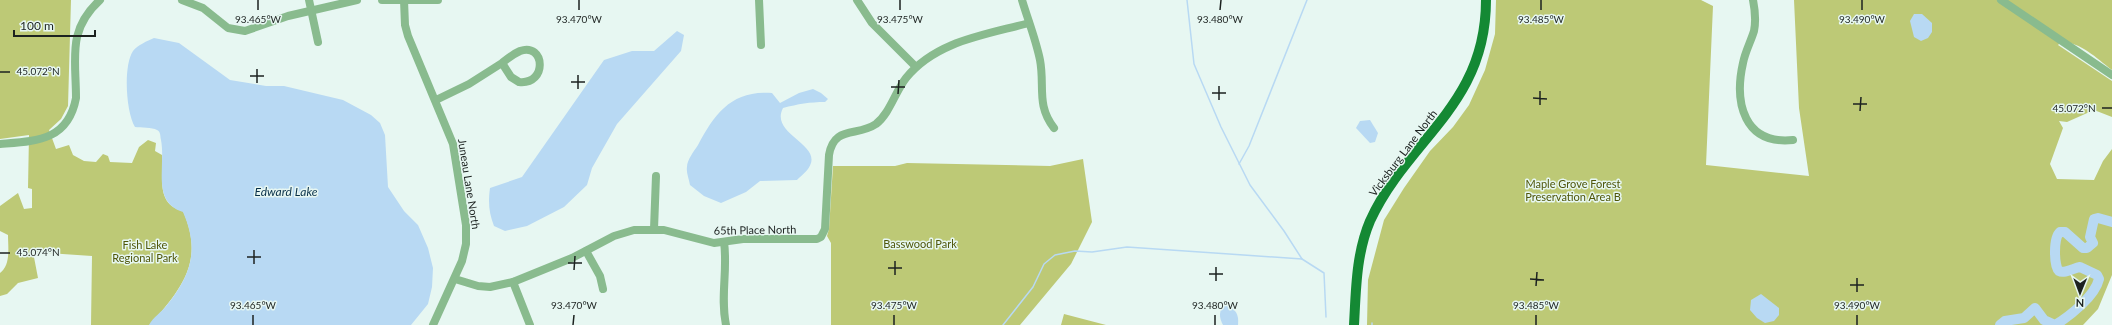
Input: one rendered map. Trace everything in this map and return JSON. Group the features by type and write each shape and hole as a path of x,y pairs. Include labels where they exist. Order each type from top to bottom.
{"main road":[{"name":"Vicksburg Lane North","path":"1354,325 1358,266 1361,248 1370,222 1392,184 1462,93 1471,73 1483,37 1486,0"}],"street":[{"path":"0,144 48,137 60,130 67,123 74,108 76,98 77,33 84,17 100,0"},
{"path":"182,0 202,8 228,28 237,31 255,29 288,16 357,0"},
{"path":"309,0 318,42"},
{"path":"382,0 438,0"},
{"name":"Juneau Lane North","path":"404,0 405,25 408,36 436,100 453,144 466,225 464,254 455,279 433,325"},
{"path":"759,0 761,45"},
{"path":"857,0 872,23 916,67 940,50 1029,23"},
{"path":"1022,0 1040,59 1041,95 1044,111 1054,128"},
{"path":"1753,0 1754,30 1743,62 1741,97 1744,114 1750,127 1760,134 1772,140 1793,140"},
{"path":"2001,0 2112,75"},
{"path":"436,100 469,84 520,51 530,50 536,54 540,71 533,79 523,83 515,81 502,63"},
{"name":"65th Place North","path":"455,279 478,286 490,287 513,282 586,251 625,232 654,229 676,232 705,242 724,242 743,239 814,240 821,237 825,229 830,149 837,137 843,134 869,128 881,118 903,83 916,67"},
{"path":"654,229 656,176"},
{"path":"724,242 725,258 723,298 726,325"},
{"path":"586,251 600,276 603,288"},
{"path":"513,282 530,325"}],"green space":[{"name":"Fish Lake Regional Park","path":"0,0 71,0 68,106 61,119 49,130 56,149 69,145 73,155 84,161 96,162 103,154 108,156 110,162 132,163 139,147 148,140 156,143 155,151 162,155 162,181 165,196 168,202 174,207 183,211 192,245 191,259 187,273 172,299 150,325 91,325 92,256 33,252 38,278 18,283 7,294 0,296 0,273 4,270 7,261 8,235 0,231 0,206 18,193 24,209 32,208 32,189 28,188 29,135 0,139"},
{"name":"Maple Grove Forest Preservation Area B","path":"1496,0 1701,0 1713,6 1706,165 1809,176 1799,108 1794,0 2112,0 2112,70 2082,48 2061,42 2058,45 2112,81 2112,117 2094,110 2067,122 2059,121 2063,128 2050,164 2057,179 2094,180 2103,161 2112,149 2112,275 2098,309 2083,325 1367,325 1368,280 1384,220 1430,151 1453,127 1469,105 1485,70 1495,34"},
{"name":"Basswood Park","path":"1083,159 1092,222 1071,264 1020,325 831,325 831,243 827,236 829,229 833,166 895,166 907,163 1050,166"},
{"path":"1064,314 1106,325 1061,325"}],"water":[{"path":"1914,14 1922,14 1932,23 1932,32 1928,38 1921,41 1914,37 1910,21"},
{"path":"677,31 684,35 681,51 617,124 592,168 587,185 564,207 527,226 505,231 494,226 489,208 490,188 522,177 604,60 632,51 654,51"},
{"name":"Edward Lake","path":"154,38 179,43 230,80 266,86 284,86 343,100 371,115 380,123 385,135 388,187 404,211 418,225 428,248 433,268 432,287 428,304 411,325 149,325 176,294 187,272 192,250 188,225 183,212 173,207 163,192 160,133 152,128 135,127 129,111 127,78 130,58 133,51 137,47"},
{"path":"813,89 828,99 825,102 814,102 783,108 781,117 783,124 788,131 807,149 811,156 809,168 797,180 760,181 746,192 721,203 704,196 690,185 687,173 687,164 689,159 711,123 726,106 746,95 758,93 772,93 780,103 799,93"},
{"path":"1370,120 1378,133 1375,142 1370,143 1356,128 1360,121"},
{"path":"1761,294 1779,308 1779,315 1774,321 1765,323 1757,318 1750,310 1751,300"},
{"path":"1226,305 1236,312 1238,325 1223,325 1220,311"}],"waterway":[{"path":"1187,0 1194,64 1221,127 1250,185 1284,231 1302,259"},
{"path":"1239,164 1249,146 1307,0"},
{"path":"2000,325 2005,321 2024,318 2035,308 2044,320 2055,325 2081,305 2093,292 2099,279 2097,275 2080,267 2061,272 2059,271 2056,264 2056,240 2060,232 2065,232 2083,248 2087,248 2093,243 2090,237 2094,219 2098,218 2112,222"},
{"path":"1003,325 1033,287 1044,264 1055,255 1075,251 1092,252 1127,247 1302,259 1324,273 1326,317"}]}
